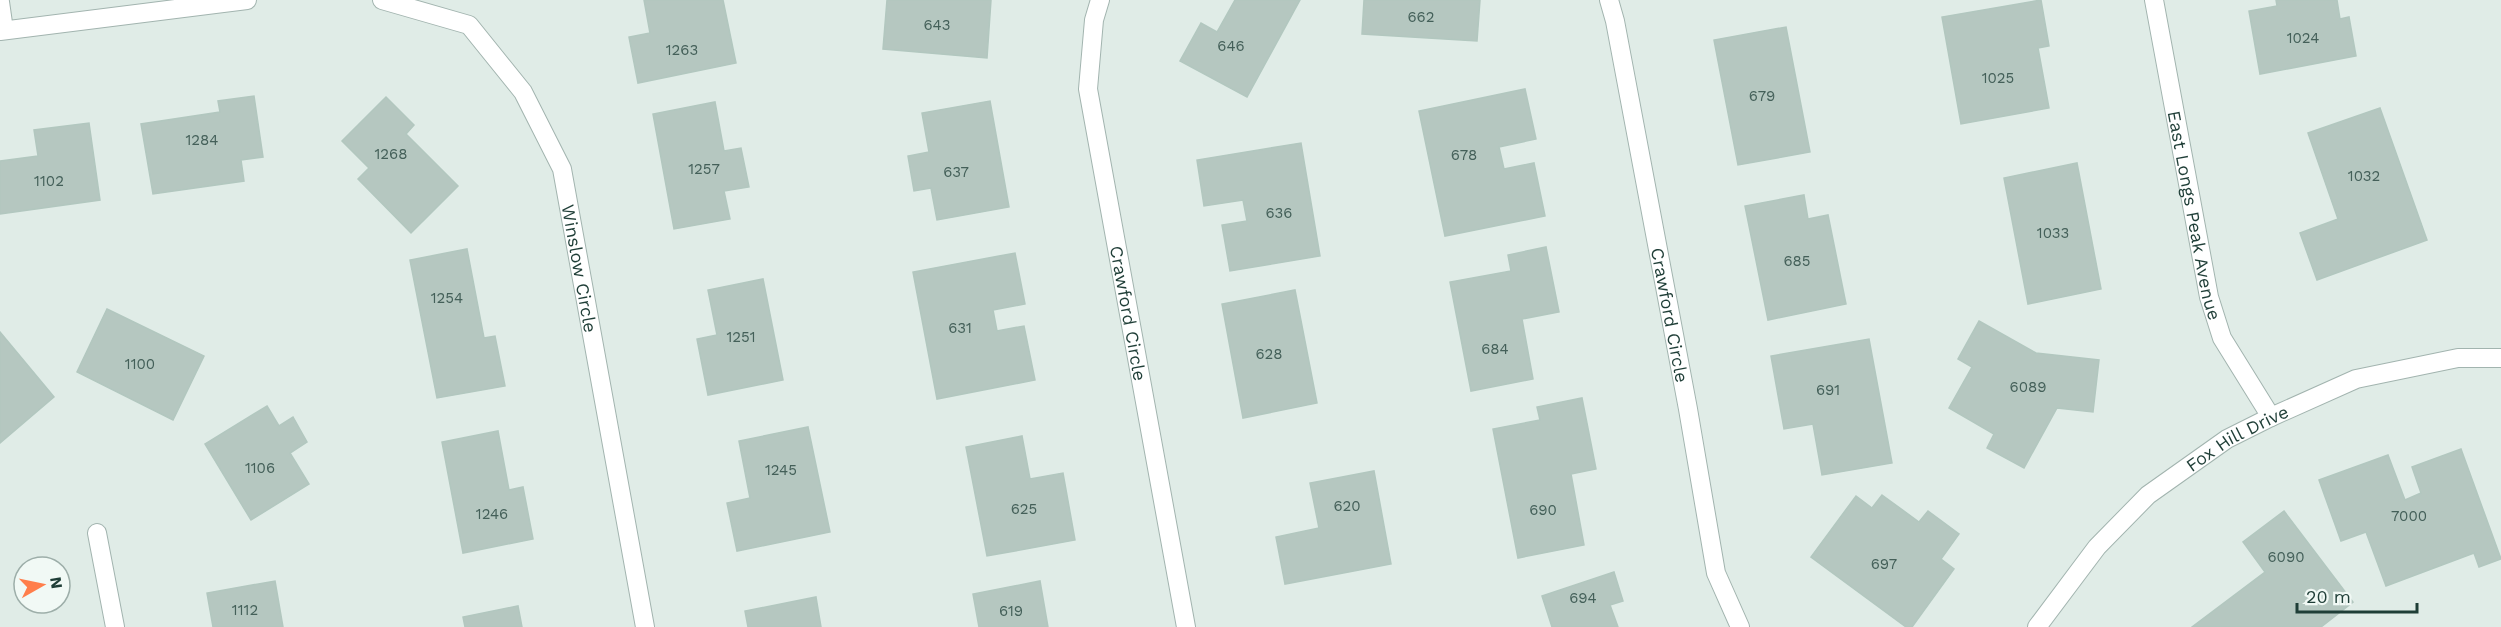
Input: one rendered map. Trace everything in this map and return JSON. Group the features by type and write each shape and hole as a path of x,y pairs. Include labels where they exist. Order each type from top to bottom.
{"street":[{"path":"0,2 2,30 247,0"},
{"name":"Winslow Circle","path":"382,0 469,25 523,92 562,169 645,627"},
{"name":"Crawford Circle","path":"1100,0 1094,20 1088,89 1185,627"},
{"name":"Crawford Circle","path":"1609,0 1631,103 1716,573 1740,627"},
{"name":"East Longs Peak Avenue","path":"2154,0 2210,297 2222,338 2271,417"},
{"name":"Fox Hill Drive","path":"2037,627 2097,547 2148,495 2227,439 2356,380 2458,358 2501,358"},
{"path":"97,533 115,627"}],"building":[{"path":"644,0 723,0 736,63 638,83 629,37 650,33"},
{"path":"887,0 991,0 987,58 883,49"},
{"path":"1235,0 1300,0 1247,97 1180,61 1201,23 1217,32"},
{"path":"1364,0 1480,0 1477,41 1362,34"},
{"path":"2041,0 2049,46 2038,48 2049,108 1961,124 1942,17"},
{"path":"2276,0 2337,0 2340,19 2349,17 2356,56 2260,74 2249,11 2277,6"},
{"path":"1786,27 1810,152 1738,165 1714,40"},
{"path":"1525,89 1536,139 1499,147 1504,169 1534,163 1545,216 1445,236 1419,111"},
{"path":"254,96 263,157 241,160 244,181 153,194 141,124 220,112 218,101"},
{"path":"386,97 414,125 406,134 458,186 411,233 358,179 369,168 342,141"},
{"path":"990,101 1009,207 937,220 931,188 914,191 908,156 929,152 922,113"},
{"path":"715,102 724,151 741,148 749,187 724,191 730,219 674,229 653,114"},
{"path":"2380,108 2427,240 2317,280 2300,233 2338,219 2308,133"},
{"path":"89,123 100,200 0,214 0,161 38,156 34,130"},
{"path":"1301,143 1320,256 1230,271 1222,225 1247,221 1243,200 1204,206 1197,160"},
{"path":"2077,163 2101,289 2028,304 2004,178"},
{"path":"1804,195 1808,219 1828,215 1846,304 1768,320 1745,206"},
{"path":"1546,247 1559,312 1522,319 1533,379 1471,391 1450,282 1511,271 1508,255"},
{"path":"467,249 484,338 495,336 505,386 437,398 410,260"},
{"path":"1015,253 1025,304 993,310 997,331 1024,326 1035,380 937,399 913,272"},
{"path":"763,279 783,380 708,395 697,339 717,335 708,290"},
{"path":"1295,290 1317,403 1243,418 1222,304"},
{"path":"107,309 204,356 173,420 77,372"},
{"path":"1979,321 2036,353 2099,360 2093,412 2057,408 2024,468 1987,448 1994,434 1949,408 1972,367 1958,359"},
{"path":"0,332 54,397 0,443"},
{"path":"1869,339 1892,463 1822,475 1813,424 1784,429 1771,356"},
{"path":"1582,398 1596,469 1571,474 1584,545 1518,558 1493,429 1540,420 1537,407"},
{"path":"267,406 279,426 293,417 307,442 290,453 309,484 251,520 205,444"},
{"path":"808,427 830,532 737,551 727,503 750,498 739,441"},
{"path":"498,431 509,490 523,487 533,539 463,553 442,442"},
{"path":"1022,436 1030,479 1063,473 1075,540 987,556 966,447"},
{"path":"2461,449 2501,559 2479,567 2474,553 2386,586 2366,532 2341,541 2319,480 2388,455 2405,500 2421,493 2412,467"},
{"path":"1374,471 1391,564 1285,584 1276,537 1319,528 1310,483"},
{"path":"1882,495 1919,522 1928,511 1959,534 1941,559 1954,569 1912,627 1906,627 1811,557 1856,496 1872,508"},
{"path":"2284,511 2353,602 2321,627 2192,627 2265,572 2243,542"},
{"path":"1614,572 1623,601 1610,605 1618,627 1552,627 1542,596"},
{"path":"275,581 283,627 213,627 207,593"},
{"path":"1040,581 1048,627 979,627 973,594"},
{"path":"816,597 821,627 748,627 745,611"},
{"path":"518,606 522,627 465,627 463,617"}]}
